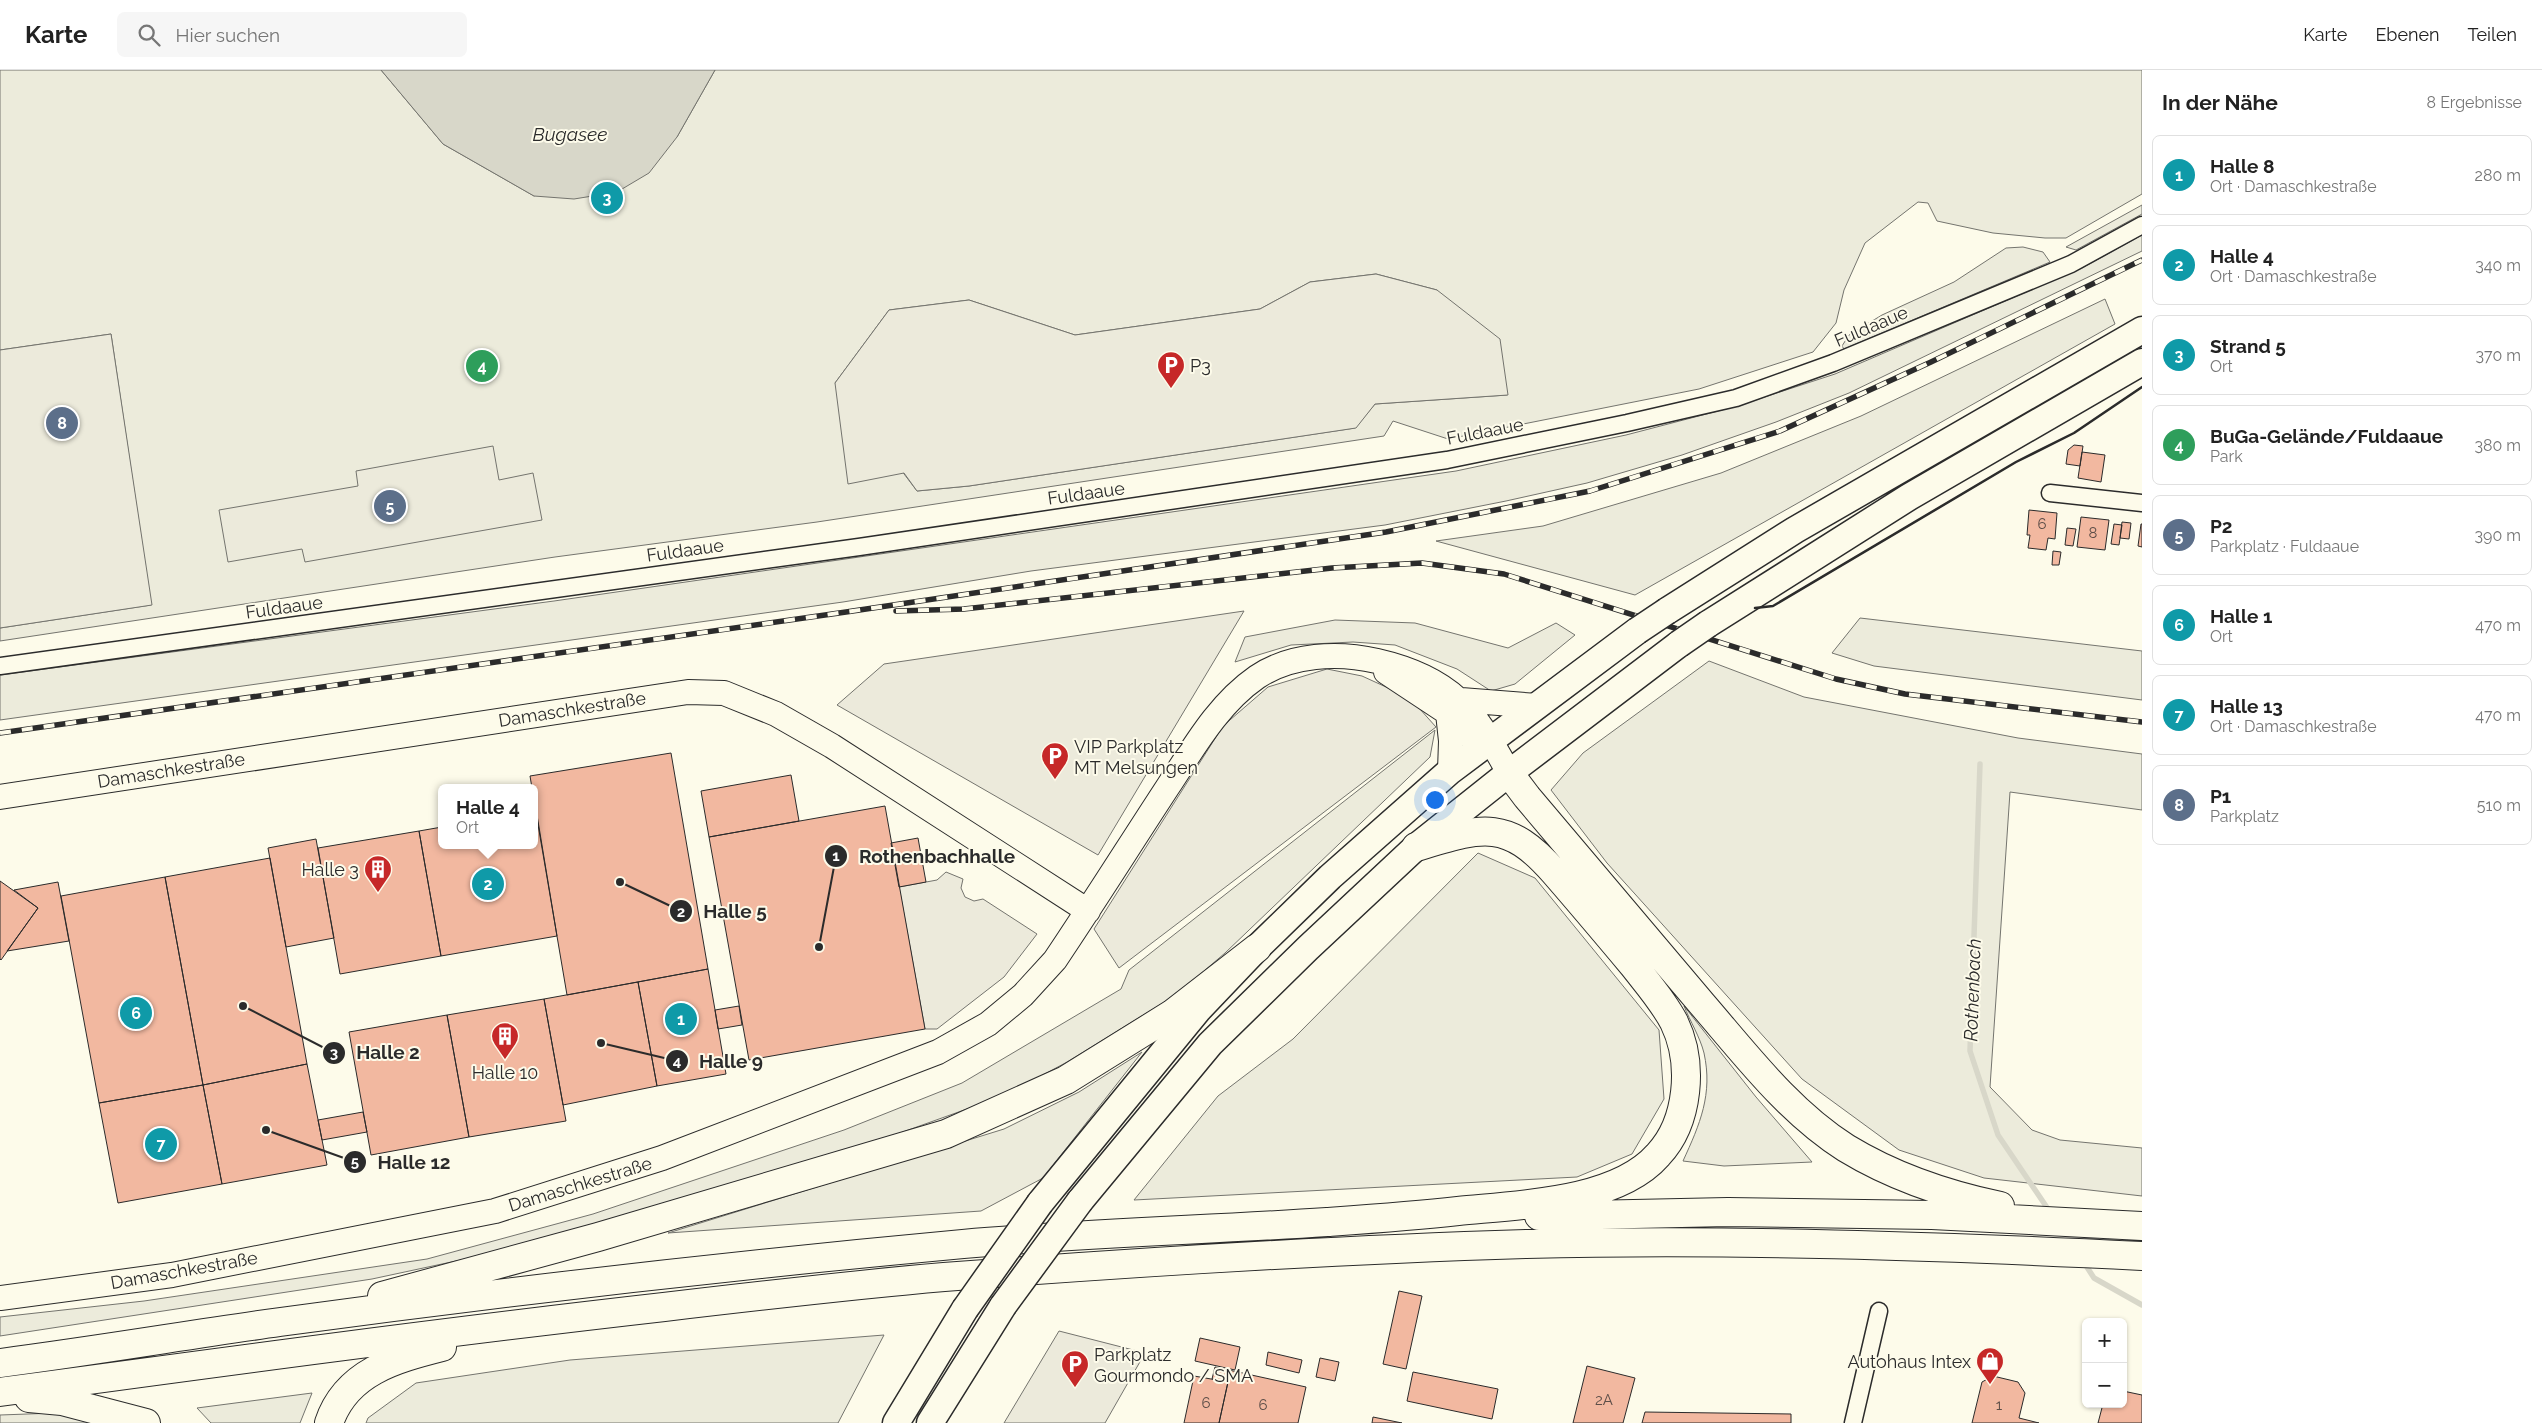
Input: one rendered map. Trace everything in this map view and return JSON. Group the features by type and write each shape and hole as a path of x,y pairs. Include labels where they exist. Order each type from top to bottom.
{"highway":[{"path":"1509,773 1527,797 1724,1030 1769,1080 1811,1122 1846,1148 1919,1182 1976,1201 2058,1219"},
{"path":"0,1363 281,1322 756,1265 968,1244 1385,1218 1529,1203 1576,1195 1617,1182 1655,1160 1667,1144 1683,1107 1685,1092 1682,1043 1670,1016 1658,996 1611,938 1538,854 1520,840 1492,831 1470,831 1416,847"},
{"path":"281,1322 598,1238 946,1134 1066,1080 1172,1014 1257,948"},
{"path":"1385,1218 1728,1212 2058,1219 2142,1226"},
{"path":"0,1392 420,1335 937,1278 1317,1253 1530,1244 1718,1243 1932,1246 2142,1256"},
{"path":"329,1423 336,1407 356,1382 384,1364 447,1346 585,1316"},
{"path":"0,1396 62,1401 146,1423"}],"main road":[{"path":"896,1423 965,1309 1040,1203 1198,1010 1257,948 1330,877 1450,771 1638,631 1795,530 2142,330"},
{"path":"930,1423 1003,1306 1080,1201 1210,1044 1308,948 1416,847 1509,773 1708,624 1909,497 2142,362"}],"street":[{"name":"Fuldaaue","path":"0,666 869,545 1447,460 1627,423 1736,398 1834,363 2071,264 2142,225"},
{"path":"2050,493 2142,504"},
{"name":"Damaschkestraße","path":"0,1298 172,1275 496,1211 662,1158 938,1052 988,1024 1023,995 1055,960 1212,721 1237,694 1257,677 1282,665 1324,655 1361,657 1455,706 1509,773"},
{"name":"Damaschkestraße","path":"0,797 688,692 724,693 776,714 832,746 1088,911"},
{"path":"1450,771 1455,706"},
{"name":"Damaschkestraße","path":"1455,706 1537,706"},
{"path":"1852,1423 1879,1311"}],"shaded area":[{"path":"0,70 381,70 443,144 534,196 677,137 715,70 2142,70 2142,194 2066,238 1993,233 1937,221 1928,203 1918,202 1865,243 1844,290 1836,323 1813,352 1699,389 1448,439 1393,421 1384,436 817,522 555,557 0,641 0,628 151,605 111,334 0,350","holes":["1376,274 1437,290 1507,395 1375,404 1355,428 969,486 917,491 835,383 889,310 969,300 1075,335 1260,309 1310,282"]},
{"path":"2142,205 2142,214 2076,250 2066,247"},
{"path":"2142,235 2142,251 1849,393 1776,422 1682,455 1587,483 1385,525 1031,571 843,602 0,720 0,675 554,601 1456,471 1626,435 1737,406 1835,374 2082,268"},
{"path":"2023,247 2043,252 2050,262 1844,349 1842,346 1849,335 1882,315 1954,282 2006,248"},
{"name":"P3","path":"1376,274 1437,290 1500,339 1508,395 1375,404 1356,428 969,486 917,491 904,473 848,484 835,383 889,310 969,300 1075,335 1260,309 1310,282"},
{"path":"2105,299 2115,324 1635,595 1436,541 1543,526 1721,473 1861,416"},
{"path":"111,334 152,605 0,628 0,350"},
{"path":"493,446 499,480 533,473 542,520 305,562 302,549 228,562 219,510 358,486 356,471"},
{"name":"VIP Parkplatz MT Melsungen","path":"1244,611 1098,855 837,705 884,664"},
{"path":"1860,618 2142,651 2142,700 1874,666 1832,653"},
{"path":"1335,620 1415,623 1508,648 1556,623 1575,635 1515,684 1491,691 1457,669 1395,645 1353,642 1291,645 1235,662 1245,637"},
{"path":"1709,661 1804,697 2018,738 2142,754 2142,810 2010,792 1990,1087 2032,1130 2060,1140 2142,1148 2142,1196 1984,1178 1899,1150 1802,1079 1607,863 1551,790 1583,753"},
{"path":"1327,669 1362,676 1410,698 1436,727 1119,968 1094,929 1223,726 1268,687"},
{"path":"1435,730 1430,757 1225,953 1176,995 1067,1062 1006,1095 886,1138 512,1249 372,1279 0,1336 0,1317 144,1301 427,1259 593,1214 844,1130 962,1083 1121,989 1129,970"},
{"path":"1478,853 1535,878 1659,1030 1664,1099 1632,1154 1577,1177 1134,1200 1218,1096 1293,1039"},
{"path":"946,872 963,879 961,888 965,897 974,901 983,899 1037,934 1004,977 937,1029 925,1029 899,887 937,880"},
{"path":"1684,1006 1756,1097 1812,1162 1724,1166 1683,1161 1695,1134 1703,1108 1707,1082 1704,1053"},
{"path":"1142,1052 1043,1178 981,1211 668,1233 1004,1129 1079,1092"},
{"name":"Parkplatz Gourmondo / SMA","path":"1059,1331 1145,1353 1105,1423 1004,1423"},
{"path":"884,1335 838,1423 366,1423 368,1418 416,1383 570,1360"},
{"path":"312,1393 300,1423 211,1423 197,1408"},
{"path":"55,1413 95,1423 0,1423 0,1415"}],"water":[{"name":"Bugasee","path":"381,70 715,70 677,137 649,173 617,192 574,199 534,196 443,144"}],"building":[{"path":"2074,445 2083,446 2080,466 2066,464 2068,450"},
{"path":"2082,452 2105,455 2101,482 2078,478"},
{"path":"2029,510 2057,513 2055,539 2048,538 2046,550 2028,548 2030,535 2027,535"},
{"path":"2081,517 2109,520 2105,550 2077,547"},
{"path":"2122,522 2131,523 2129,539 2120,538"},
{"path":"2114,524 2122,525 2119,545 2111,544"},
{"path":"2142,524 2142,547 2138,546"},
{"path":"2067,528 2076,529 2073,546 2065,545"},
{"path":"2053,551 2061,552 2059,565 2052,565"},
{"path":"671,753 708,969 567,995 538,825 538,784 531,784 530,776"},
{"path":"791,775 799,821 709,837 701,791"},
{"path":"885,806 925,1029 749,1060 709,837"},
{"path":"538,821 557,936 441,956 419,831 438,828 438,849 538,849"},
{"name":"Halle 3","path":"419,831 441,956 340,974 318,848"},
{"path":"918,838 926,882 899,887 891,843"},
{"path":"316,839 334,938 286,947 268,848"},
{"path":"270,858 307,1064 203,1085 165,877"},
{"path":"165,877 203,1085 99,1103 61,896"},
{"path":"0,881 38,908 1,960 0,959"},
{"path":"58,882 69,941 7,951 38,908 14,890"},
{"path":"708,969 726,1074 657,1086 638,982"},
{"path":"638,982 657,1086 563,1105 544,999"},
{"name":"Halle 10","path":"544,999 566,1121 469,1137 447,1015"},
{"path":"739,1006 742,1025 718,1029 715,1010"},
{"path":"447,1015 469,1137 371,1155 349,1032"},
{"path":"307,1064 327,1165 222,1184 203,1085"},
{"path":"203,1085 222,1184 118,1203 99,1103"},
{"path":"363,1112 367,1132 322,1140 318,1120"},
{"path":"1399,1291 1422,1296 1406,1369 1383,1364"},
{"path":"1200,1338 1240,1347 1235,1370 1195,1361"},
{"path":"1268,1352 1302,1360 1299,1373 1266,1365"},
{"path":"1320,1358 1339,1362 1335,1381 1316,1377"},
{"path":"1587,1366 1635,1378 1623,1423 1573,1423"},
{"path":"1215,1367 1306,1387 1298,1423 1219,1423 1228,1382 1212,1379"},
{"path":"1413,1372 1498,1389 1492,1419 1407,1401"},
{"path":"1194,1376 1228,1382 1219,1423 1184,1423"},
{"path":"1993,1376 2018,1382 2025,1393 2019,1418 2039,1423 1972,1423 1982,1382"},
{"path":"2127,1392 2142,1395 2142,1423 2098,1423 2102,1408 2127,1408"},
{"path":"1645,1412 1791,1414 1791,1423 1642,1423"},
{"path":"1373,1417 1402,1423 1372,1423"}],"waterway":[{"name":"Rothenbach","path":"1980,764 1970,1051 1998,1135 2050,1212"},
{"name":"Rothenbach","path":"2083,1261 2094,1278 2142,1305"}],"railway":[{"path":"0,733 846,612 1386,532 1590,491 1780,431 1931,362 2142,260"},
{"path":"896,611 964,609 1332,568 1422,563 1504,574 1836,679 1905,694 2142,722"}],"wall":[{"path":"1755,608 1773,606 2016,462 2074,433 2142,387"}],"place":[{"name":"Strand 5","path":"607,198"},
{"name":"BuGa-Gelände/Fuldaaue","path":"482,366"},
{"name":"P3","path":"1171,389"},
{"name":"P1","path":"62,423"},
{"name":"P2","path":"390,506"},
{"name":"VIP Parkplatz MT Melsungen","path":"1055,780"},
{"name":"Halle 5","path":"620,882"},
{"name":"Halle 4","path":"488,884"},
{"name":"Halle 3","path":"378,893"},
{"name":"Rothenbachhalle","path":"819,947"},
{"name":"Halle 2","path":"243,1006"},
{"name":"Halle 1","path":"136,1013"},
{"name":"Halle 8","path":"681,1019"},
{"name":"Halle 9","path":"601,1043"},
{"name":"Halle 10","path":"505,1060"},
{"name":"Halle 12","path":"266,1130"},
{"name":"Halle 13","path":"161,1144"},
{"name":"Autohaus Intex","path":"1990,1385"},
{"name":"Parkplatz Gourmondo / SMA","path":"1075,1388"}]}
